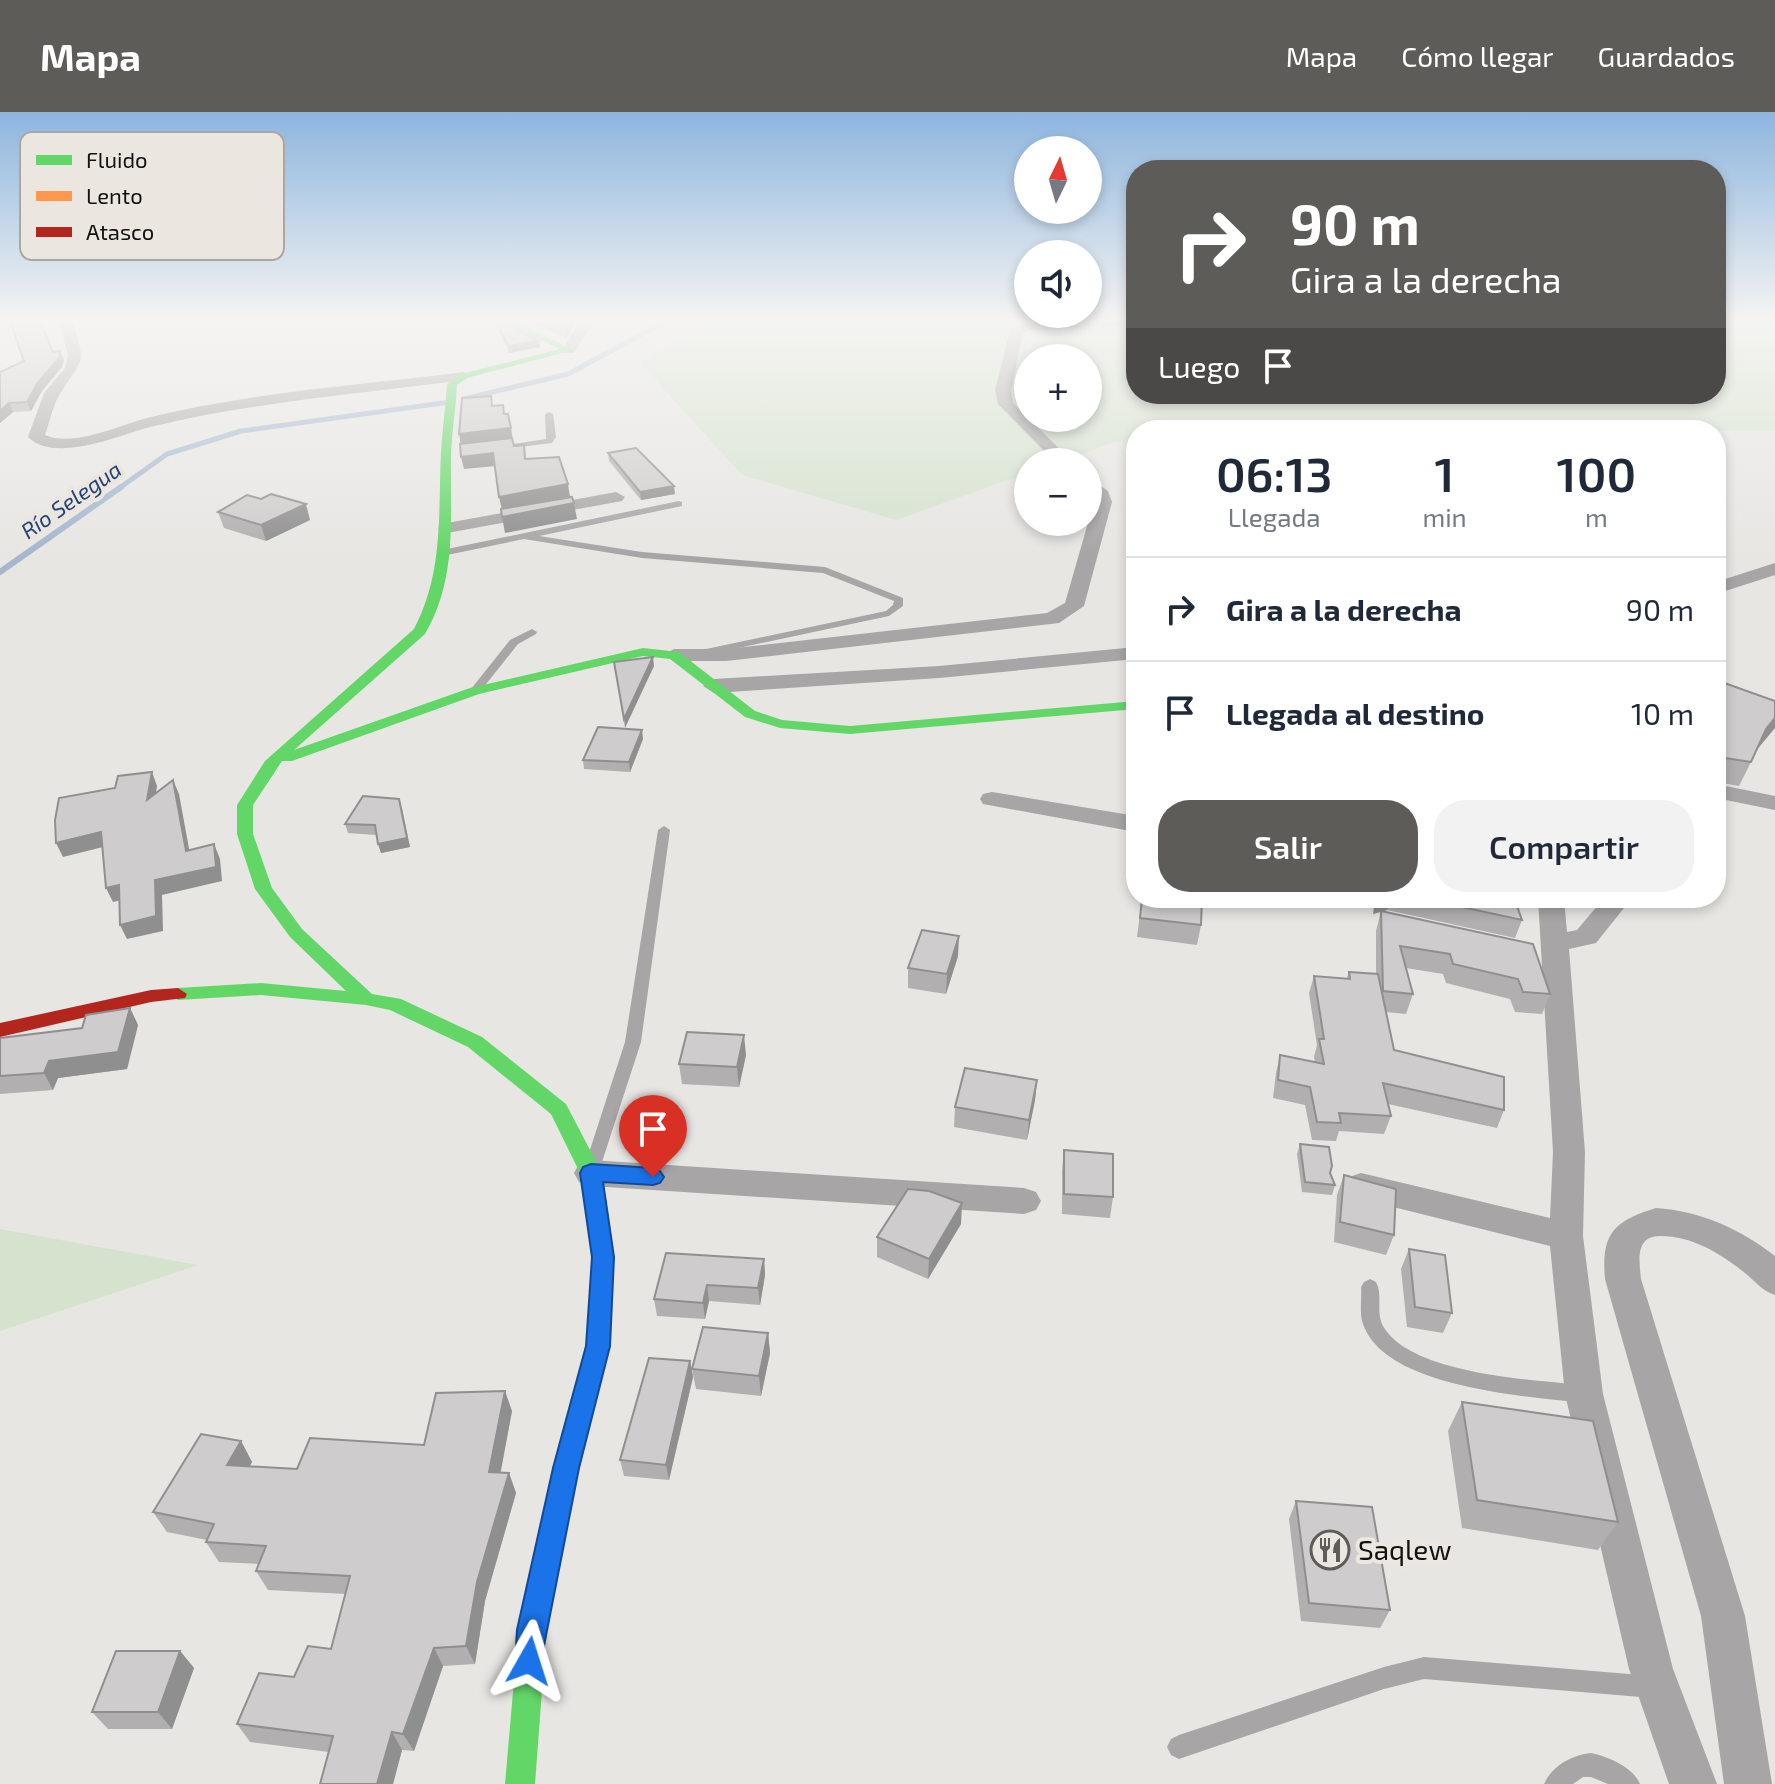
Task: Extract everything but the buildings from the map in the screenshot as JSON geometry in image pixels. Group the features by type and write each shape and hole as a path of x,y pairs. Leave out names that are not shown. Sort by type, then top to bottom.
{"street":[{"path":"50,399 36,437 44,443 70,443 190,412 289,399"},
{"path":"366,999 296,933 264,889 245,834 245,805 270,764 420,631 431,616 438,599 447,552 454,452 451,399"},
{"path":"1005,399 1006,404 1051,448"},
{"path":"447,528 616,497"},
{"path":"270,764 475,691 643,652 726,655 1052,619 1074,606 1094,536"},
{"path":"1726,585 1775,569"},
{"path":"683,654 714,686 750,714 780,724 850,730 1126,706"},
{"path":"714,686 939,672 1126,654"},
{"path":"1726,793 1774,800"},
{"path":"992,799 1126,822"},
{"path":"1549,908 1545,951 1569,1152 1566,1236 1584,1394 1658,1687 1693,1784"},
{"path":"1545,951 1586,937 1611,908"},
{"path":"0,1030 151,996 261,989 366,999 394,1004 475,1042 559,1109 591,1173 603,1257 598,1346 566,1468 531,1630 520,1784"},
{"path":"591,1173 1024,1201"},
{"path":"1346,1182 1566,1236"},
{"path":"1748,1784 1723,1616 1623,1279 1621,1245 1632,1230 1656,1223 1688,1225 1726,1239 1766,1268 1775,1280"}],"lane":[{"path":"492,448 549,441 552,437 549,414"},
{"path":"447,552 679,504"},
{"path":"523,536 642,555 825,570 899,600 898,606 889,613 683,654"},
{"path":"475,691 514,642 532,632"},
{"path":"591,1173 633,1042 664,830"},
{"path":"1370,1287 1372,1325 1393,1350 1416,1364 1463,1379 1584,1394"},
{"path":"1179,1747 1384,1678 1424,1668 1658,1687"},
{"path":"1556,1784 1581,1764 1595,1764 1628,1784"}],"green space":[{"path":"673,399 1014,399 1014,432 1102,432 1102,399 1126,399 1126,404 1726,404 1726,399 1775,399 1775,431 1726,431 1726,420 1126,420 1126,443 1115,442 1098,448 1014,448 1014,478 896,520 742,475"},
{"path":"0,1229 198,1265 0,1331"}],"waterway":[{"name":"Río Selegua","path":"118,489 167,454 241,431 450,402"},
{"name":"Río Selegua","path":"0,572 121,487"}],"traffic: fast":[{"path":"366,999 296,933 264,889 245,834 245,805 270,764 420,631 431,610 445,547 446,449 451,399"},
{"path":"287,758 475,691 643,652 674,655 750,714 780,724 850,730 1126,706"},
{"path":"178,994 261,989 366,999 394,1004 475,1042 559,1109 591,1173 597,1212"},
{"path":"520,1784 533,1623"}],"traffic: slow":[{"path":"533,1623 566,1468 598,1346 603,1257 597,1212"}],"traffic: jam":[{"path":"0,1030 151,996 178,994"}],"place":[{"name":"Saqlew","path":"1330,1550"}],"route":[{"path":"529,1661 531,1630 566,1468 598,1346 603,1257 591,1173 653,1177"}]}
